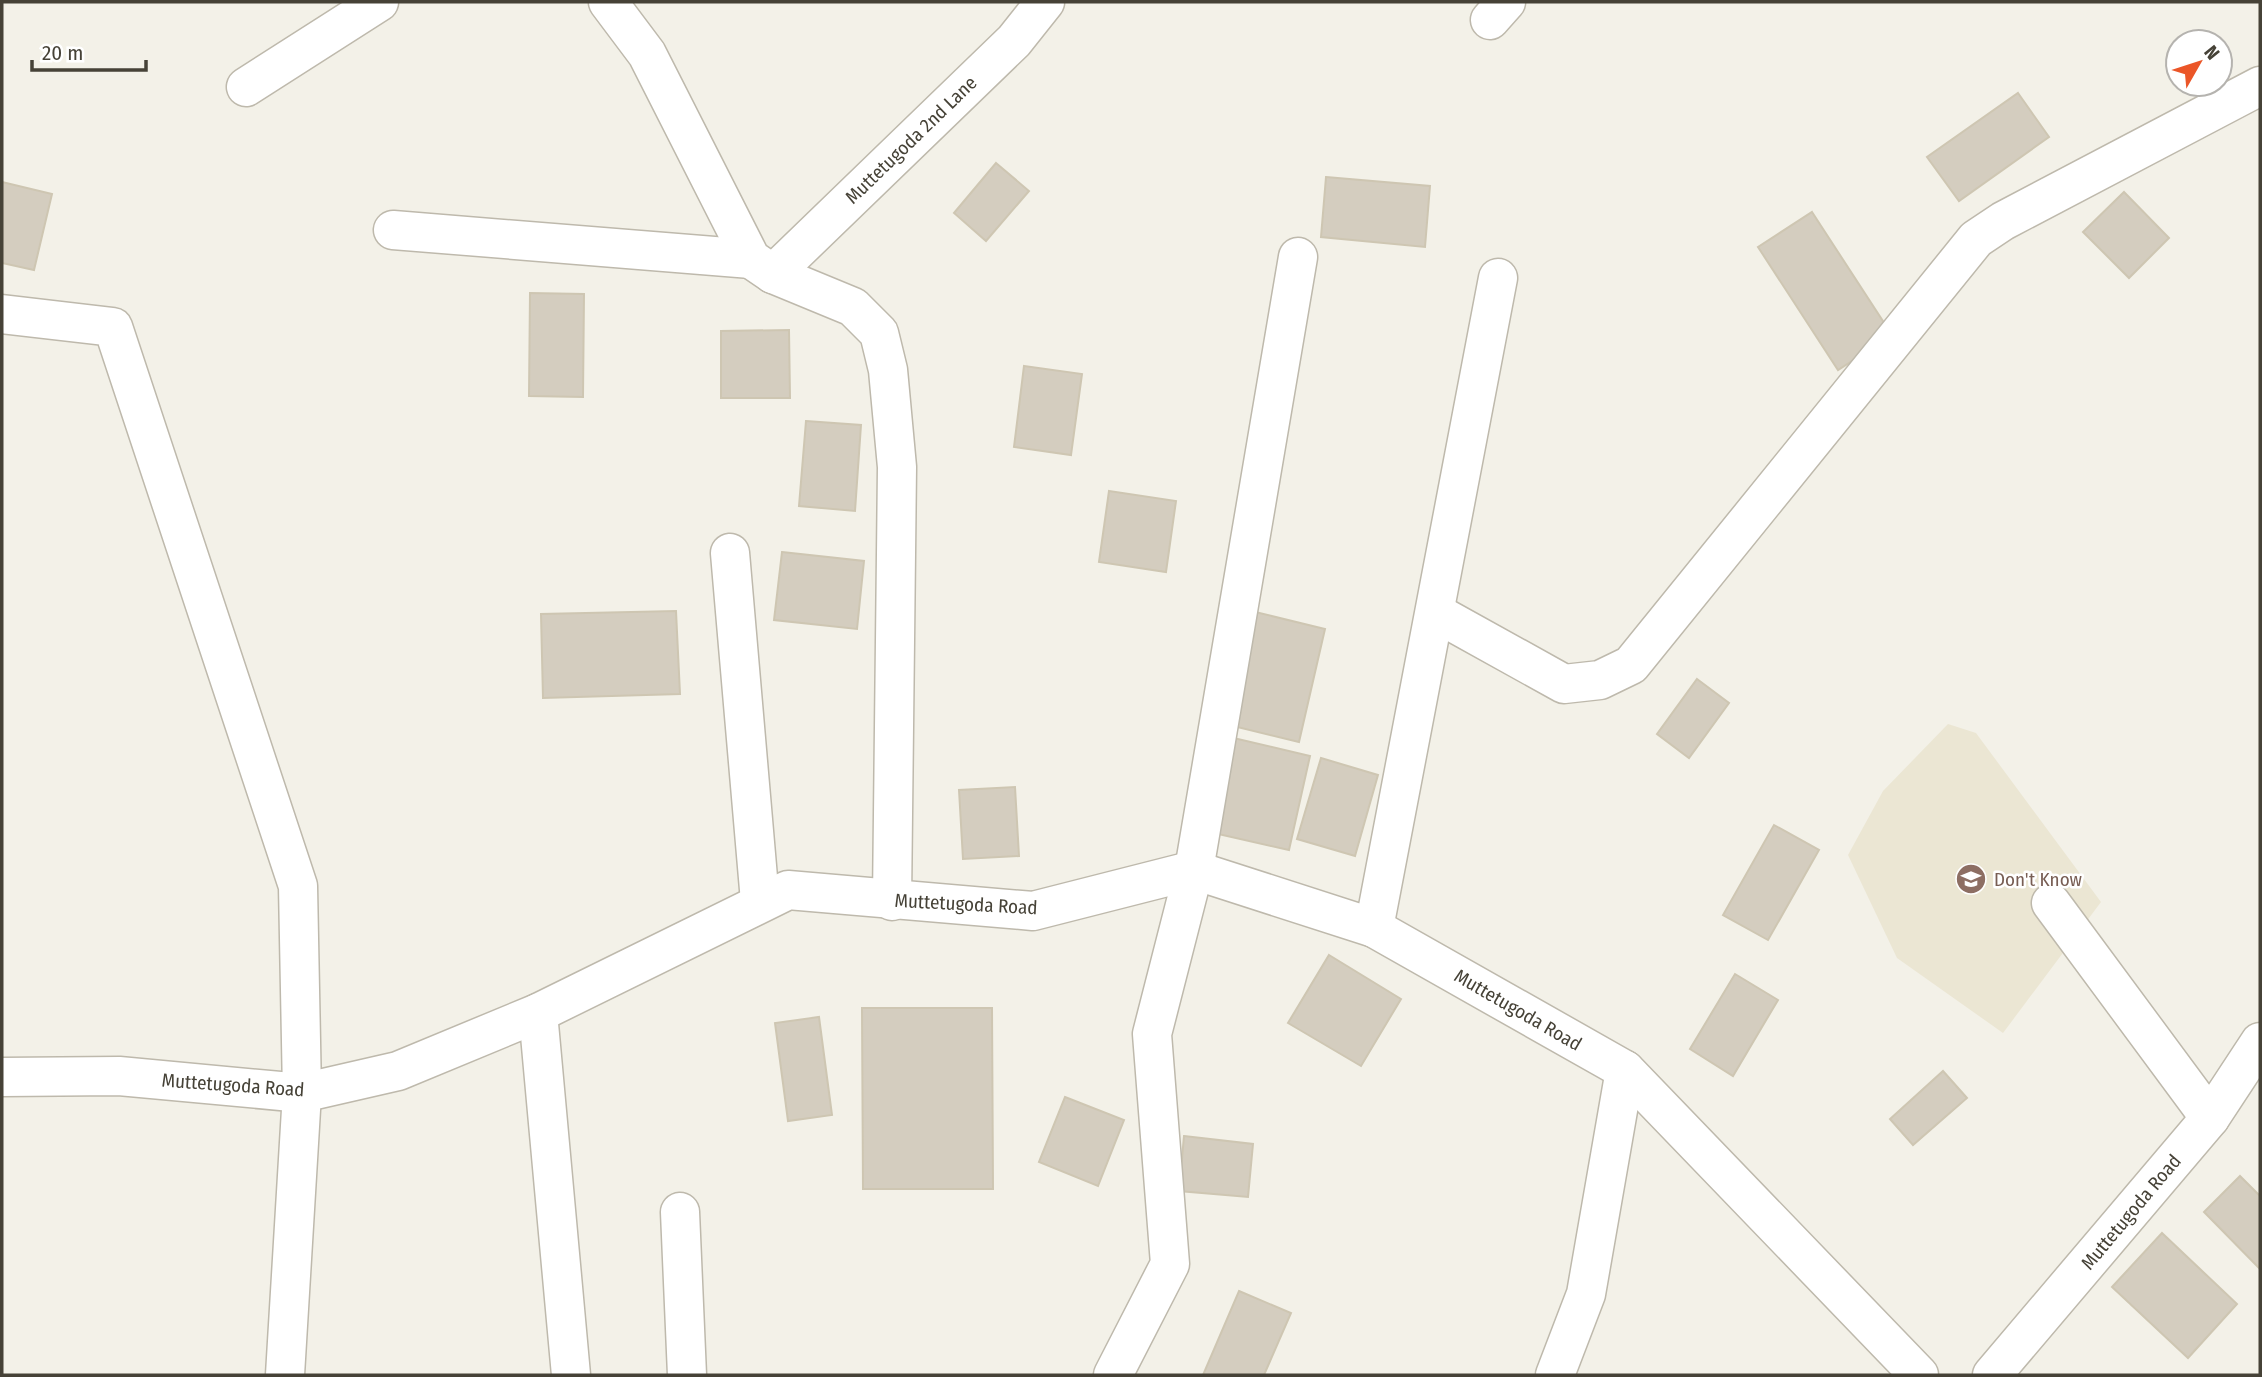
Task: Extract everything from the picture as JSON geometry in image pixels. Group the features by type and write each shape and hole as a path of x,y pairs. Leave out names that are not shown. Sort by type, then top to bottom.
{"street":[{"path":"246,87 379,2"},
{"path":"608,2 647,54 762,267"},
{"name":"Muttetugoda 2nd Lane","path":"762,267 1014,41 1045,2"},
{"path":"1436,613 1564,684 1600,680 1631,665 1976,239 2003,221 2260,86"},
{"path":"393,230 762,267 853,307 879,333 888,370 897,467 892,901"},
{"path":"1113,1375 1170,1264 1152,1034 1194,870 1298,257"},
{"path":"1374,928 1498,278"},
{"path":"2,313 113,327 298,886 302,1093 285,1375"},
{"path":"730,553 760,901"},
{"name":"Muttetugoda Road","path":"2,1077 119,1076 302,1093 398,1071 538,1013 760,901 788,890 1033,911 1194,870 1374,928 1625,1070 1919,1375"},
{"path":"2051,903 2210,1118"},
{"path":"538,1013 571,1375"},
{"name":"Muttetugoda Road","path":"1993,1375 2210,1118 2260,1042"},
{"path":"1555,1375 1586,1294 1625,1070"},
{"path":"680,1212 687,1375"}],"shaded area":[{"name":"Don't Know","path":"1948,724 1976,733 2101,902 2003,1033 1897,958 1848,855 1883,791"}],"building":[{"path":"2018,93 2049,137 1959,201 1927,157"},
{"path":"996,163 1029,191 986,241 954,213"},
{"path":"1326,177 1430,186 1425,247 1321,237"},
{"path":"2,182 52,194 34,270 2,263"},
{"path":"2124,192 2169,238 2129,278 2083,232"},
{"path":"1812,212 1892,335 1838,370 1758,247"},
{"path":"530,293 584,294 583,397 529,396"},
{"path":"789,330 790,398 721,398 721,331"},
{"path":"1024,366 1082,374 1071,455 1014,447"},
{"path":"806,421 861,425 855,511 799,506"},
{"path":"1109,491 1176,501 1166,572 1099,562"},
{"path":"782,552 864,561 857,629 774,620"},
{"path":"1247,610 1325,629 1299,742 1221,723"},
{"path":"676,611 680,694 543,698 541,614"},
{"path":"1697,679 1729,703 1689,758 1657,734"},
{"path":"1225,736 1310,756 1289,850 1205,831"},
{"path":"1321,758 1378,775 1355,856 1297,839"},
{"path":"1015,787 1019,856 963,859 959,790"},
{"path":"1774,825 1819,850 1768,940 1723,915"},
{"path":"1329,955 1401,999 1361,1066 1288,1023"},
{"path":"1735,974 1778,1000 1733,1076 1690,1049"},
{"path":"862,1008 992,1008 993,1189 863,1189"},
{"path":"819,1017 832,1115 788,1121 775,1023"},
{"path":"1943,1071 1967,1098 1913,1145 1890,1119"},
{"path":"1065,1097 1124,1120 1098,1186 1039,1162"},
{"path":"1184,1136 1253,1144 1248,1197 1179,1191"},
{"path":"2240,1176 2260,1196 2260,1269 2204,1212"},
{"path":"2162,1233 2237,1304 2188,1358 2112,1287"},
{"path":"1239,1291 1291,1313 1264,1375 1203,1375"}],"place":[{"name":"Don't Know","path":"1971,879"}]}
